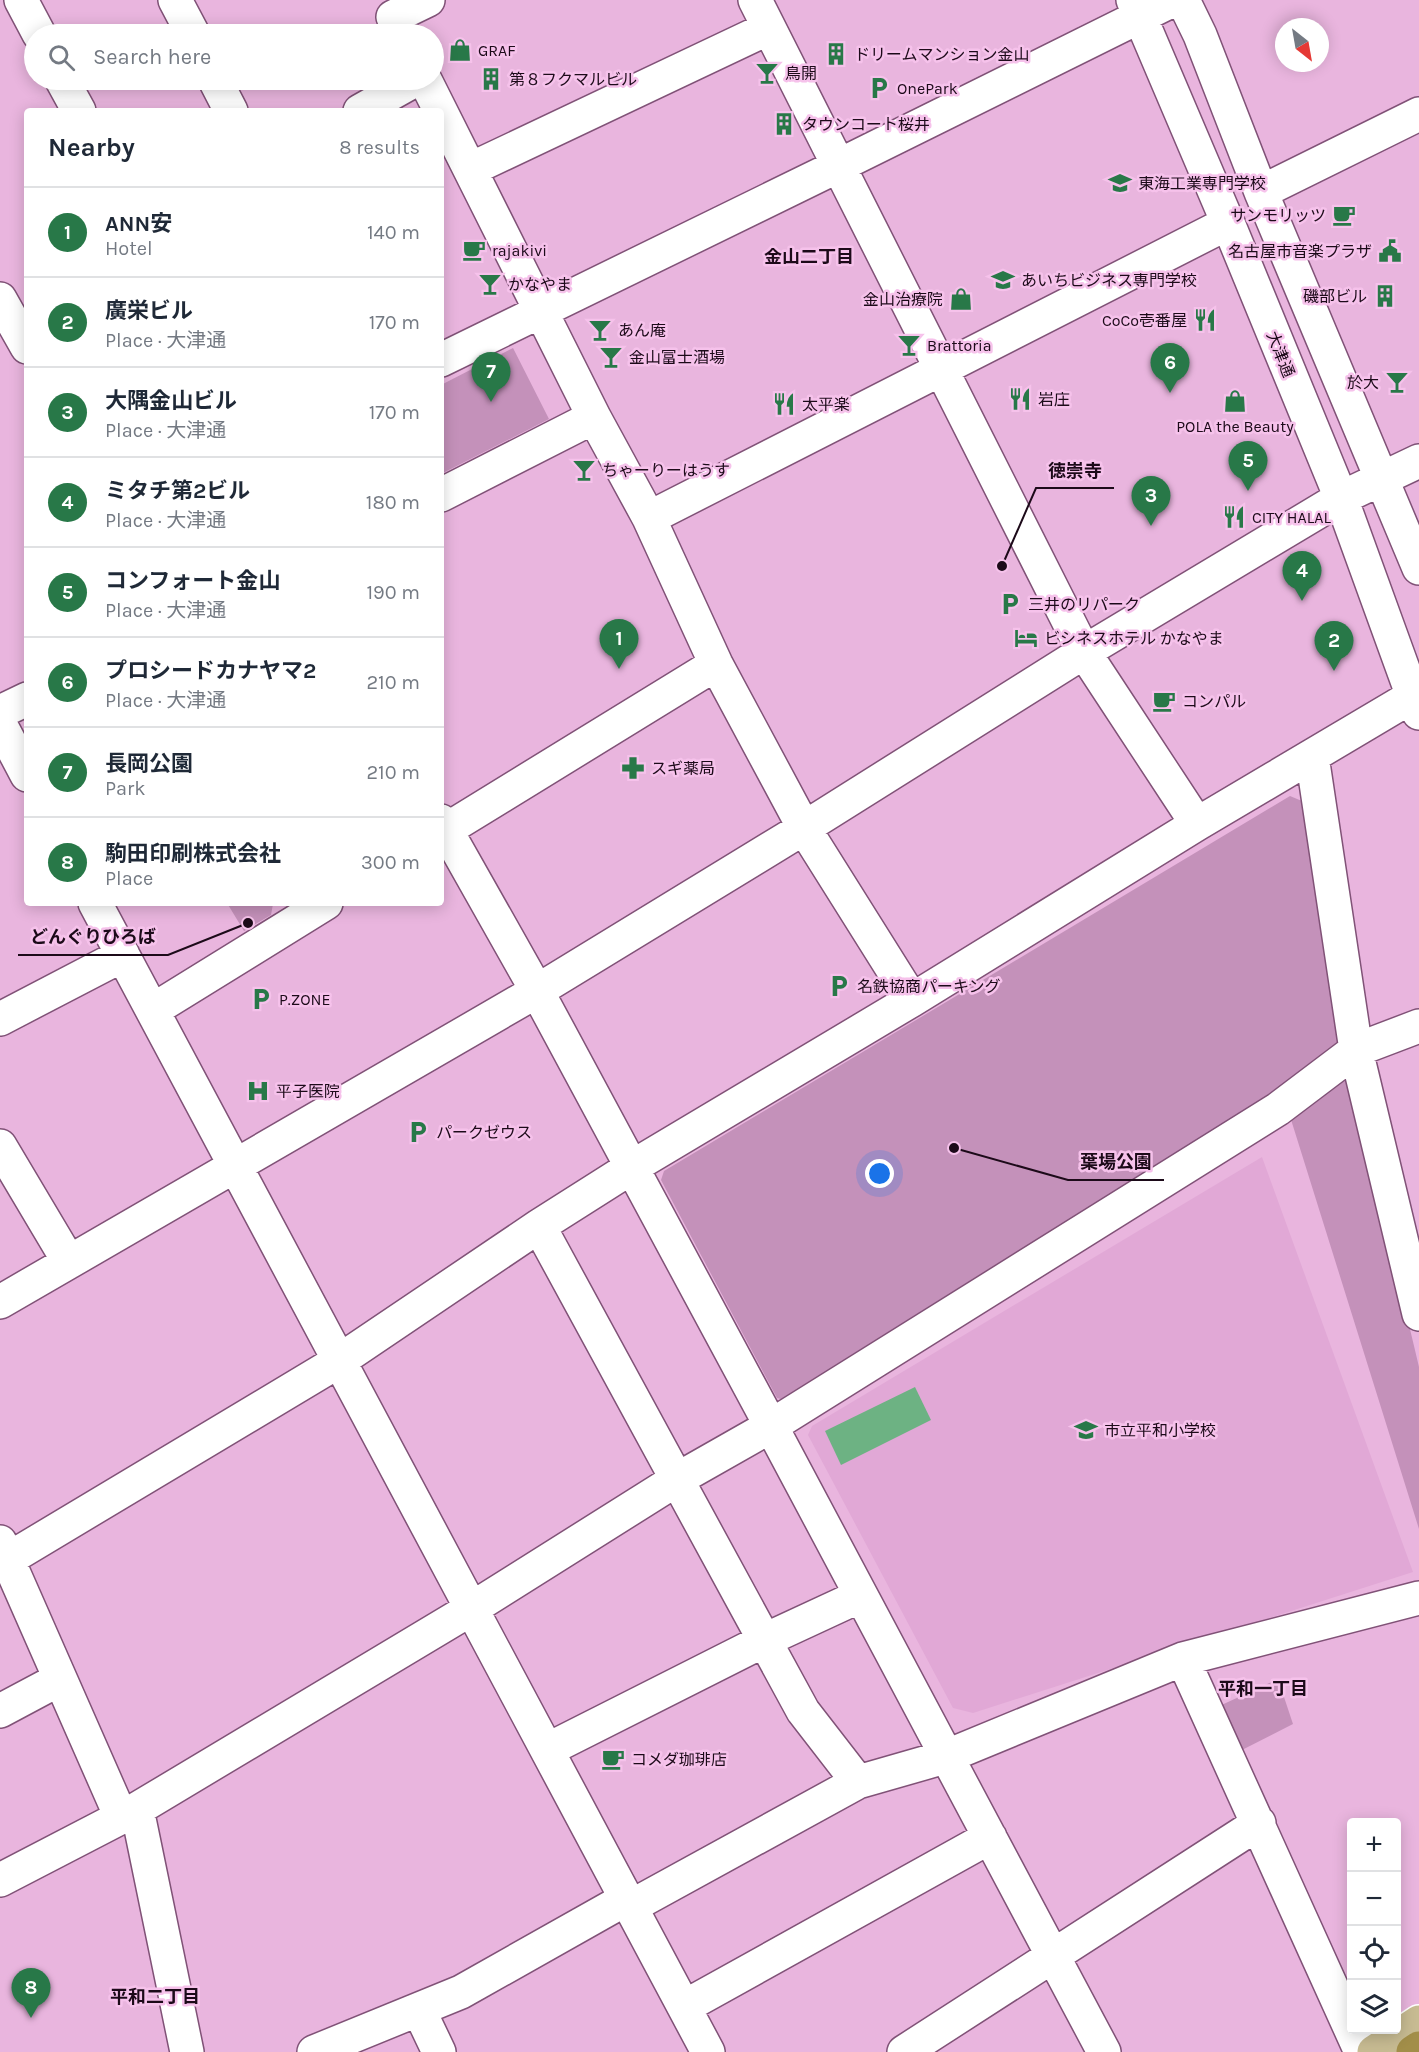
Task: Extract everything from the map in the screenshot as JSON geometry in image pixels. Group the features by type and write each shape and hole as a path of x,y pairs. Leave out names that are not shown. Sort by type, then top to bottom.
{"highway":[{"path":"1413,2052 1419,2048"}],"main road":[{"path":"1374,2052 1419,2022"}],"street":[{"path":"21,0 34,24"},
{"path":"175,0 188,24"},
{"path":"393,17 428,0"},
{"path":"444,359 838,166 1136,8 1173,0"},
{"path":"1183,0 1200,35 1262,192 1419,568"},
{"name":"大津通","path":"1136,8 1228,223 1341,498 1416,704"},
{"path":"471,169 762,14 1084,652 1197,824"},
{"path":"67,90 77,108"},
{"path":"220,90 229,108"},
{"path":"365,108 397,90"},
{"path":"430,90 439,108"},
{"path":"1262,192 1419,114"},
{"path":"444,117 594,417 650,518 716,664 804,828 912,1000"},
{"path":"650,518 1228,223"},
{"path":"9,310 24,341"},
{"path":"444,493 594,417"},
{"path":"0,1302 537,991 804,828 1084,652 1341,498 1419,461"},
{"path":"444,827 716,664"},
{"path":"0,712 24,700"},
{"path":"186,2052 129,1813 60,1679 3,1555 339,1361 539,1226 632,1167 912,1000 1197,824 1312,756 1416,704"},
{"path":"0,724 24,769"},
{"path":"1312,756 1356,1050 1419,1314"},
{"path":"444,830 537,991 1104,2052"},
{"path":"97,906 708,2052"},
{"path":"153,1010 293,912 315,906"},
{"path":"0,1019 123,955"},
{"path":"0,1880 129,1813 471,1609 676,1480 771,1426 1278,1109 1356,1050 1419,1026"},
{"path":"0,1146 69,1262"},
{"path":"539,1226 802,1712 858,1782"},
{"path":"547,1750 763,1641 860,1596"},
{"path":"314,2052 461,1992 858,1782 945,1757 1183,1659 1419,1598"},
{"path":"1183,1659 1361,2052"},
{"path":"0,1712 60,1679"},
{"path":"904,2052 1258,1824"},
{"path":"684,2007 990,1837"},
{"path":"419,2010 439,2052"}],"shaded area":[{"path":"513,348 549,419 444,472 444,383"},
{"path":"1290,796 1309,804 1356,1102 1419,1367 1419,1529 1283,1094 788,1401 777,1398 661,1180 664,1171"},
{"path":"229,906 273,906 271,915 244,931"},
{"name":"市立平和小学校","path":"1262,1157 1413,1572 973,1713 953,1708 808,1435 812,1426"},
{"path":"915,1387 931,1420 841,1465 825,1431"},
{"path":"1278,1679 1293,1724 1236,1753 1215,1708"}],"place":[{"name":"GRAF","path":"460,50"},
{"name":"ドリームマンション金山","path":"836,54"},
{"name":"鳥開","path":"767,73"},
{"name":"第８フクマルビル","path":"491,79"},
{"name":"OnePark","path":"879,88"},
{"name":"タウンコート桜井","path":"784,124"},
{"name":"東海工業専門学校","path":"1120,183"},
{"name":"サンモリッツ","path":"1344,215"},
{"name":"rajakivi","path":"474,250"},
{"name":"名古屋市音楽プラザ","path":"1390,251"},
{"name":"あいちビジネス専門学校","path":"1003,280"},
{"name":"かなやま","path":"490,284"},
{"name":"磯部ビル","path":"1385,296"},
{"name":"金山治療院","path":"961,299"},
{"name":"CoCo壱番屋","path":"1205,320"},
{"name":"あん庵","path":"600,330"},
{"name":"Brattoria","path":"909,345"},
{"name":"金山富士酒場","path":"611,357"},
{"name":"於大","path":"1397,382"},
{"name":"プロシードカナヤマ2","path":"1170,393"},
{"name":"岩庄","path":"1020,399"},
{"name":"POLA the Beauty","path":"1235,401"},
{"name":"長岡公園","path":"491,402"},
{"name":"太平楽","path":"784,404"},
{"name":"ちゃーりーはうす","path":"584,470"},
{"name":"コンフォート金山","path":"1248,491"},
{"name":"CITY HALAL","path":"1234,517"},
{"name":"大隅金山ビル","path":"1151,526"},
{"name":"徳崇寺","path":"1002,566"},
{"name":"ミタチ第2ビル","path":"1302,601"},
{"name":"三井のリパーク","path":"1010,604"},
{"name":"ビシネスホテル かなやま","path":"1026,638"},
{"name":"ANN安","path":"619,669"},
{"name":"廣栄ビル","path":"1334,671"},
{"name":"コンパル","path":"1164,701"},
{"name":"スギ薬局","path":"633,768"},
{"name":"どんぐりひろば","path":"248,923"},
{"name":"名鉄協商パーキング","path":"839,986"},
{"name":"P.ZONE","path":"261,999"},
{"name":"平子医院","path":"258,1091"},
{"name":"パークゼウス","path":"418,1132"},
{"name":"葉場公園","path":"954,1148"},
{"name":"市立平和小学校","path":"1086,1430"},
{"name":"コメダ珈琲店","path":"613,1759"},
{"name":"駒田印刷株式会社","path":"31,2018"}],"district":[{"name":"金山二丁目","path":"809,257"},
{"name":"平和一丁目","path":"1263,1689"},
{"name":"平和二丁目","path":"155,1997"}]}
